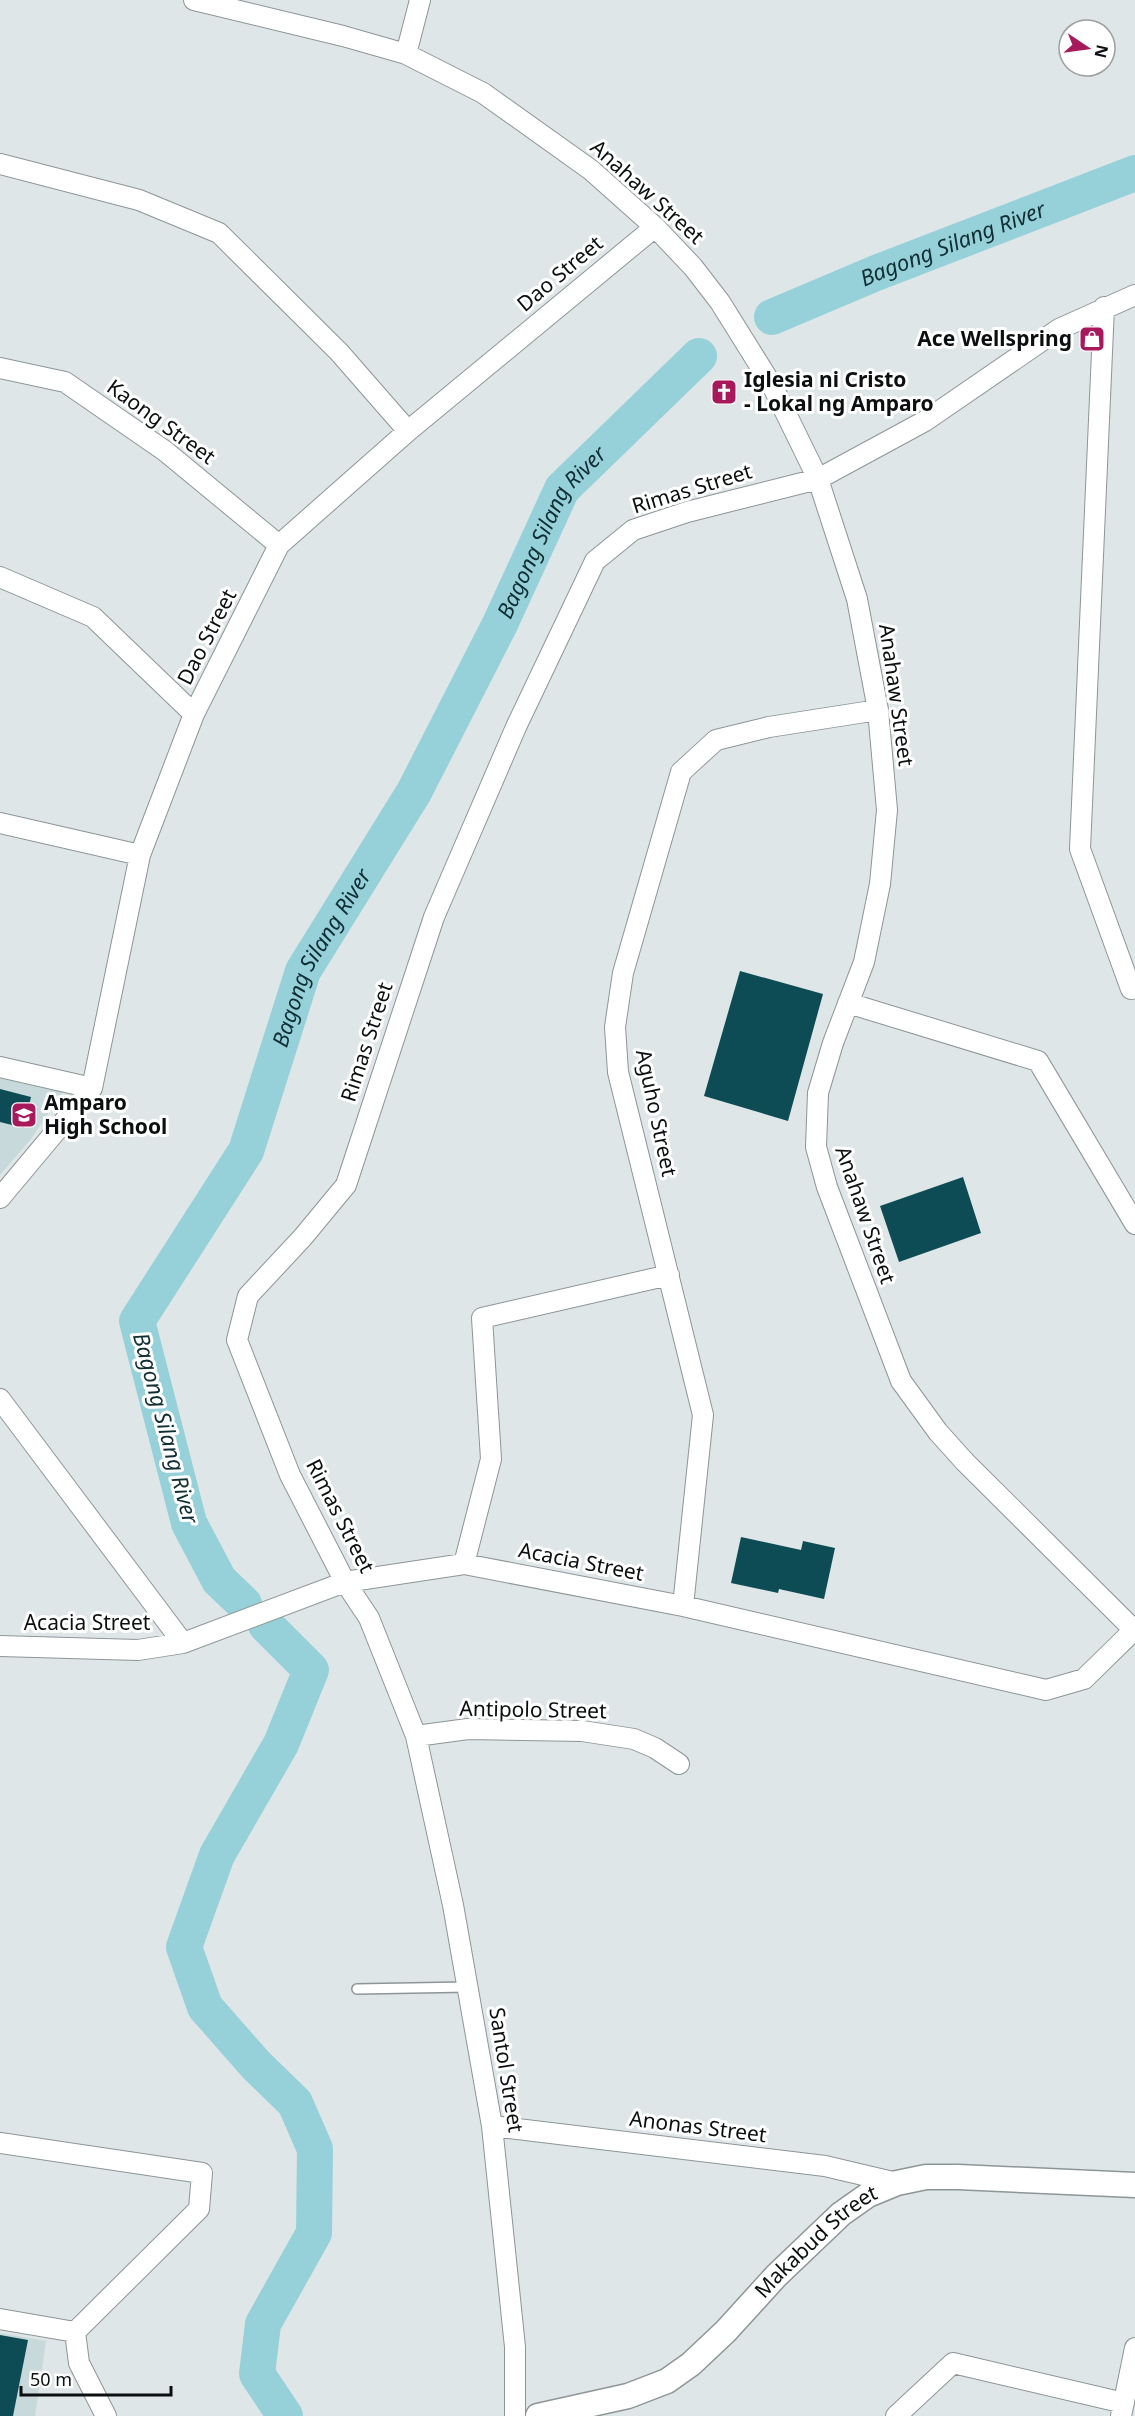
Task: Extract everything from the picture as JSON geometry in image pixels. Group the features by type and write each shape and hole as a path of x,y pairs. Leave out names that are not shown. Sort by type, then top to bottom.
{"street":[{"name":"Anahaw Street","path":"194,0 343,36 406,54 483,93 591,170 655,227 693,267 720,302 773,387 818,479 857,598 878,710 887,810 880,884 864,962 833,1043 818,1093 816,1147 827,1187 901,1381 938,1432 964,1462 1135,1630"},
{"path":"406,54 420,0"},
{"path":"0,164 139,200 219,233 339,352 408,431"},
{"name":"Dao Street","path":"0,1198 92,1088 140,855 194,714 279,545 408,431 655,227"},
{"name":"Rimas Street","path":"416,1736 369,1618 345,1582 290,1475 237,1340 248,1296 303,1237 346,1185 434,917 516,727 595,561 633,530 687,512 818,479 925,421 1059,329 1135,296"},
{"path":"1104,308 1080,849 1131,989"},
{"name":"Kaong Street","path":"0,368 65,382 165,451 279,545"},
{"path":"0,577 93,617 194,714"},
{"name":"Aguho Street","path":"683,1606 703,1414 618,1072 615,1027 623,973 681,772 716,740 769,727 878,710"},
{"path":"0,823 140,855"},
{"path":"848,1003 1038,1061 1135,1224"},
{"path":"0,1067 92,1088"},
{"path":"464,1564 491,1459 483,1318 669,1275"},
{"path":"0,1399 183,1644"},
{"name":"Acacia Street","path":"0,1646 138,1650 183,1644 345,1582 464,1564 683,1606 1046,1690 1084,1679 1135,1630"},
{"name":"Antipolo Street","path":"416,1736 468,1729 582,1731 634,1739 655,1748 679,1764"},
{"name":"Santol Street","path":"416,1736 453,1905 492,2126 515,2347 514,2416"},
{"name":"Anonas Street","path":"492,2126 825,2166 897,2183"},
{"path":"0,2143 202,2173 199,2209 75,2332"},
{"name":"Makabud Street","path":"538,2416 618,2398 667,2381 691,2364 726,2331 776,2276 841,2214 868,2195 897,2183 926,2177 958,2176 1135,2185"},
{"path":"0,2319 75,2332"},
{"path":"75,2332 79,2363 106,2416"},
{"path":"896,2416 953,2363 1122,2410 1135,2348"}],"lane":[{"path":"357,1989 467,1987"}],"shaded area":[{"name":"Amparo High School","path":"0,1077 63,1091 31,1139 0,1175"},
{"path":"0,2333 46,2341 35,2416 0,2416"}],"building":[{"path":"740,971 823,994 788,1121 704,1096"},
{"path":"0,1089 31,1097 24,1128 0,1122"},
{"path":"963,1177 981,1233 899,1262 880,1206"},
{"path":"741,1537 801,1550 803,1541 835,1548 824,1599 779,1589 778,1593 731,1583"},
{"path":"0,2335 28,2340 13,2416 0,2416"}],"waterway":[{"name":"Bagong Silang River","path":"772,317 876,273 1135,173"},
{"name":"Bagong Silang River","path":"244,1604 219,1580 189,1523 137,1321 246,1151 303,971 414,792 500,624 562,489 699,356"},
{"name":"Bagong Silang River","path":"266,1625 311,1670 281,1744 217,1855 184,1947 205,2007 256,2065 295,2103 315,2149 314,2233 263,2324 257,2374 285,2416"}],"place":[{"name":"Ace Wellspring","path":"1092,339"},
{"name":"Iglesia ni Cristo - Lokal ng Amparo","path":"724,392"},
{"name":"Amparo High School","path":"24,1115"}]}
